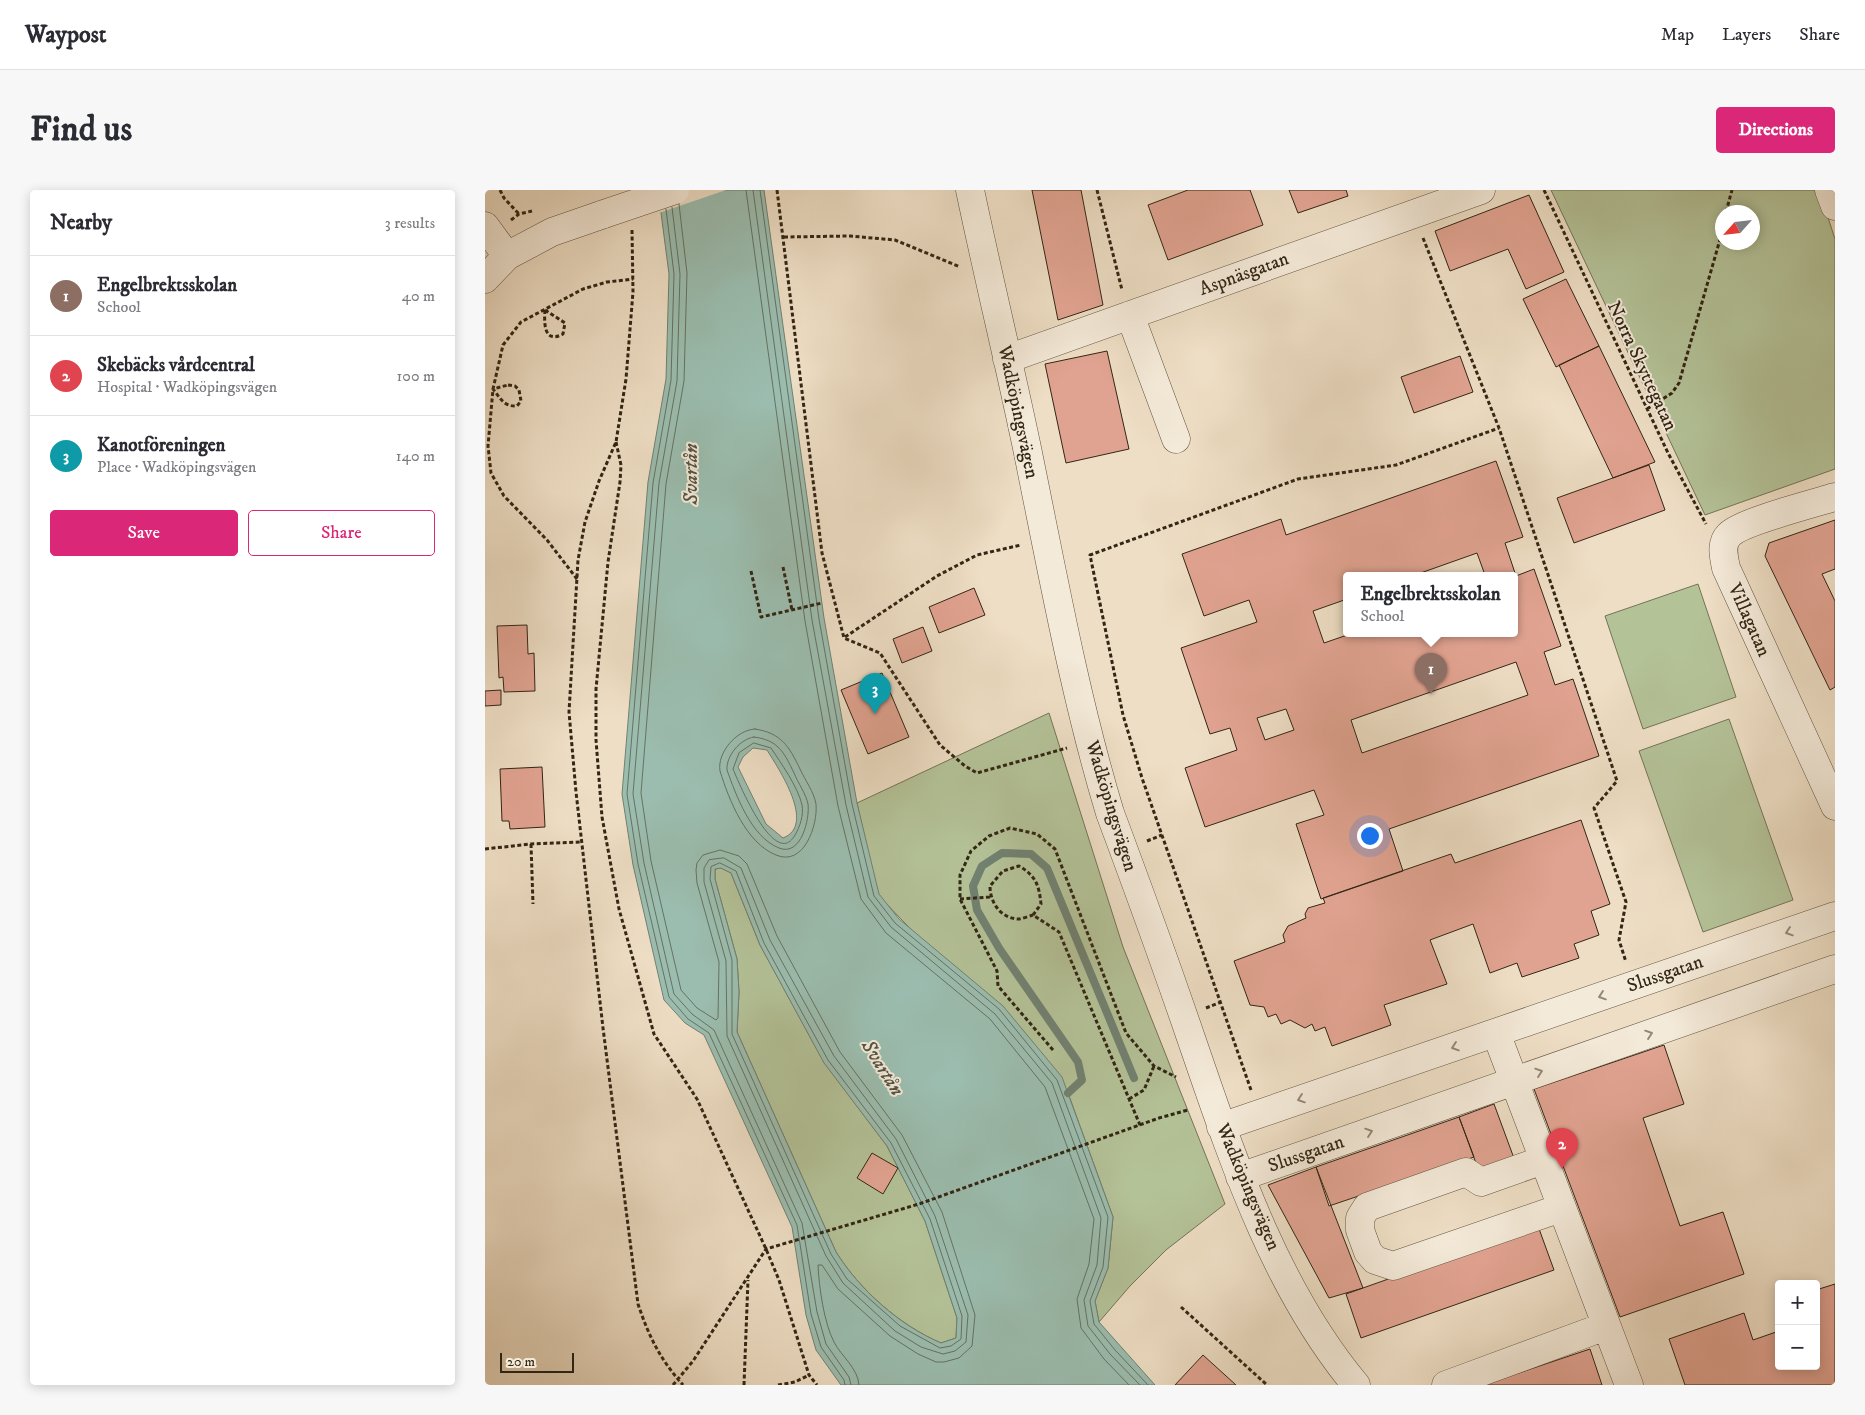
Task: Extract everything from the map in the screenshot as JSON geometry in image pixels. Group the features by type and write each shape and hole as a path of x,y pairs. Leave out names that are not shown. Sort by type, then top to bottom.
{"street":[{"path":"485,279 507,256 552,232 675,190"},
{"name":"Wadköpingsvägen","path":"970,190 1059,607 1095,764 1110,813 1221,1127 1257,1218 1294,1291 1339,1364 1357,1385"},
{"name":"Aspnäsgatan","path":"1007,359 1481,190"},
{"path":"1829,190 1835,206"},
{"path":"485,226 507,256"},
{"path":"1130,315 1176,439"},
{"path":"1722,550 1729,535 1745,525 1835,497"},
{"name":"Villagatan","path":"1722,550 1726,568 1835,806"},
{"name":"Slussgatan","path":"1221,1127 1835,916"},
{"name":"Slussgatan","path":"1240,1177 1835,969"},
{"path":"1496,1033 1629,1385"},
{"path":"1543,1160 1481,1182 1466,1172 1367,1207 1360,1218 1360,1230 1368,1252 1375,1260 1393,1266 1561,1208"},
{"path":"1447,1385 1606,1326"}],"path":[{"path":"500,190 504,198 519,214"},
{"path":"777,190 822,553 844,638"},
{"path":"1097,190 1130,315"},
{"name":"Norra Skyttegatan","path":"1544,190 1647,409 1697,508 1722,550"},
{"path":"1728,205 1732,190"},
{"path":"1413,214 1499,428 1617,781 1594,808 1626,902 1619,940 1634,985"},
{"path":"632,229 633,280 626,379 616,442 599,480 585,522 578,560 569,712 582,842 638,1304 649,1337 667,1367 683,1385"},
{"path":"784,237 850,236 895,240 960,267"},
{"path":"1647,409 1672,393 1679,383 1717,250"},
{"path":"577,579 547,540 504,496 491,473 488,446 493,389 503,345 521,322 583,290 607,282 633,280"},
{"path":"545,310 565,323 563,334 554,337 548,335 545,330 545,310"},
{"path":"515,386 519,390 521,401 517,406 510,407 504,404 493,389 515,386"},
{"path":"1259,1114 1142,778 1123,715 1090,555 1298,479 1396,465 1499,428"},
{"path":"616,442 621,465 608,562 596,689 596,740 602,817 617,900 654,1034 697,1098 779,1280 809,1375 817,1385"},
{"path":"844,638 937,576 977,555 1022,545"},
{"path":"783,567 792,610"},
{"path":"751,571 761,617 822,603"},
{"path":"844,638 880,653 940,745 965,766 977,773 1067,748"},
{"path":"1053,1050 998,986 997,971 960,899 960,875 971,851 989,836 1010,828 1037,834 1055,849 1126,1033 1154,1066 1176,1077"},
{"path":"485,849 531,844 582,842"},
{"path":"531,844 533,904"},
{"path":"1019,866 1032,874 1039,887 1041,904 1033,915 1018,919 1001,914 990,897 990,886 1003,871 1019,866"},
{"path":"960,899 990,897"},
{"path":"1033,915 1059,932 1140,1125"},
{"path":"1129,1099 1144,1090 1154,1066"},
{"path":"673,1385 693,1361 766,1249 919,1204 1140,1125 1188,1110"},
{"path":"744,1385 748,1279"},
{"path":"1181,1307 1267,1385"},
{"path":"778,1385 795,1382 809,1375"}],"shaded area":[{"path":"1551,190 1819,190 1835,239 1835,469 1705,515"},
{"path":"1698,584 1736,697 1643,729 1605,616"},
{"path":"1049,713 1123,947 1225,1204 1166,1250 1130,1286 1099,1322 1095,1301 1108,1268 1113,1217 1068,1093 877,894 857,803"},
{"path":"1729,719 1793,900 1703,932 1639,751"},
{"path":"721,868 731,873 760,945 824,1062 887,1146 925,1221 957,1318 956,1338 941,1343 910,1327 869,1293 836,1252 737,1032 739,992 737,959 715,879 715,869"}],"water":[{"name":"Svartån","path":"658,190 764,190 824,618 857,803 879,894 899,919 1003,1006 1062,1077 1113,1217 1108,1268 1095,1301 1099,1322 1155,1385 841,1385 816,1350 806,1315 792,1227 704,1035 685,1023 664,1000 633,865 622,794 648,482 666,379 669,274","holes":["753,748 767,750 792,796 796,809 796,821 793,831 783,838 766,824 738,767 743,757","721,868 731,873 760,945 824,1063 887,1146 925,1221 957,1318 956,1338 941,1343 910,1327 869,1293 836,1252 737,1032 739,992 737,959 715,879 715,869"]}],"pier":[{"path":"656,190 726,190 659,213"}],"building":[{"path":"1032,190 1081,190 1103,305 1058,320"},
{"path":"1188,190 1250,190 1263,225 1168,260 1148,205"},
{"path":"1289,190 1346,190 1348,196 1298,213"},
{"path":"1529,195 1564,272 1526,289 1508,249 1450,271 1435,231"},
{"path":"1566,279 1599,346 1556,367 1523,299"},
{"path":"1599,346 1655,462 1613,478 1559,365"},
{"path":"1107,351 1129,449 1066,463 1045,364"},
{"path":"1460,356 1473,392 1414,413 1401,377"},
{"path":"1496,461 1523,537 1505,543 1515,572 1484,572 1477,553 1423,572 1343,572 1343,600 1313,611 1324,643 1343,636 1518,637 1518,575 1534,569 1561,646 1544,652 1555,685 1573,679 1599,756 1389,829 1403,871 1321,899 1296,824 1324,815 1314,790 1205,827 1185,768 1237,750 1230,728 1210,734 1181,648 1257,622 1249,600 1204,616 1182,554 1281,519 1286,535","holes":["1516,662 1528,695 1362,753 1351,720","1286,709 1294,730 1265,740 1257,718"]},
{"path":"1649,465 1665,510 1574,543 1557,498"},
{"path":"1835,520 1835,569 1822,574 1835,601 1835,687 1830,690 1765,556 1769,543"},
{"path":"974,588 985,615 939,633 929,607"},
{"path":"527,625 528,654 534,653 535,691 504,692 503,677 499,678 497,626"},
{"path":"923,627 932,651 902,663 893,639"},
{"path":"882,673 909,737 868,754 841,690"},
{"path":"501,690 501,705 485,706 485,691"},
{"path":"542,767 545,827 510,829 509,821 502,821 500,769"},
{"path":"1581,820 1610,904 1591,911 1599,935 1574,944 1579,958 1522,977 1517,963 1490,973 1473,924 1430,940 1447,984 1384,1005 1391,1025 1332,1046 1325,1027 1315,1031 1312,1024 1305,1028 1290,1020 1281,1024 1276,1014 1268,1017 1264,1007 1250,1005 1234,961 1285,942 1283,935 1288,926 1306,918 1305,914 1308,908 1325,903 1323,898 1451,854 1455,863"},
{"path":"1664,1045 1684,1104 1643,1118 1680,1226 1723,1212 1744,1274 1620,1317 1534,1089"},
{"path":"1494,1104 1515,1161 1480,1174 1459,1117"},
{"path":"1459,1117 1474,1157 1329,1206 1316,1167"},
{"path":"872,1153 898,1168 883,1194 857,1178"},
{"path":"1316,1167 1363,1288 1329,1298 1268,1185"},
{"path":"1538,1226 1554,1270 1361,1338 1346,1294"},
{"path":"1835,1284 1835,1385 1685,1385 1669,1339 1744,1313 1753,1340 1775,1332 1775,1370 1820,1370 1820,1289"},
{"path":"1590,1349 1602,1385 1483,1385"},
{"path":"1203,1355 1236,1385 1175,1385"}],"waterway":[{"path":"1068,1093 1082,1080 1078,1062 999,948 977,910 973,886 982,866 1002,853 1031,854 1047,868 1134,1078"}],"place":[{"name":"Engelbrektsskolan","path":"1431,694"},
{"name":"Kanotföreningen","path":"875,714"},
{"name":"Skebäcks vårdcentral","path":"1562,1169"}]}
